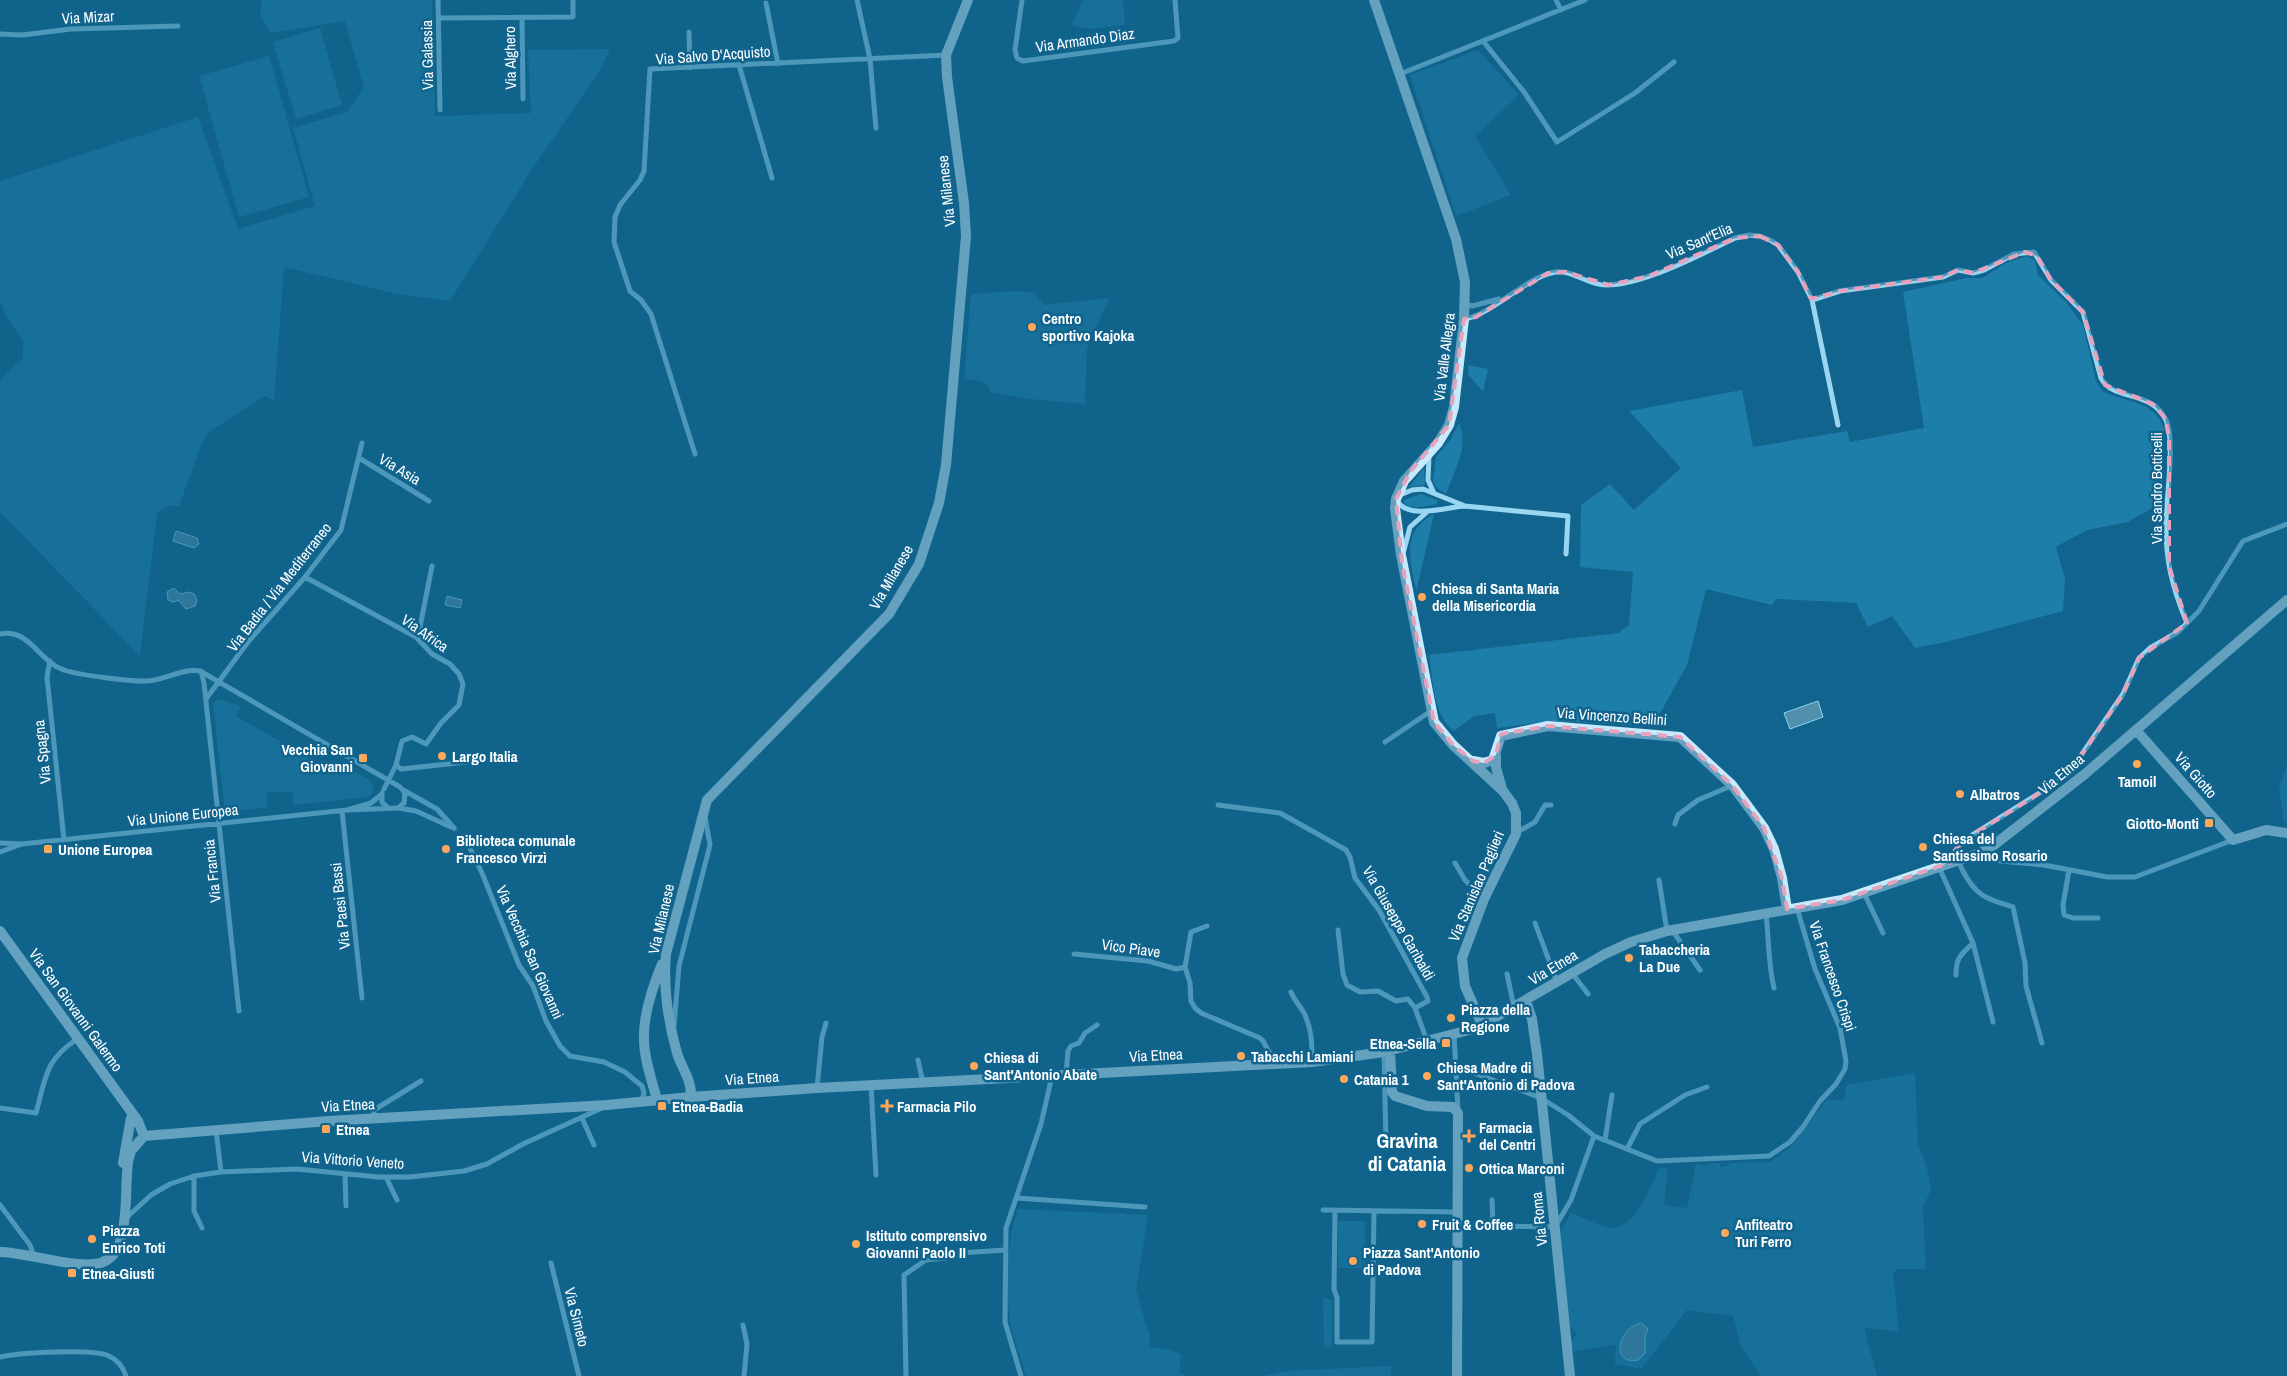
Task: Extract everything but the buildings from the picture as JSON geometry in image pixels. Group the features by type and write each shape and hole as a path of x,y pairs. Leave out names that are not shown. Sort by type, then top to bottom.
{"main road":[{"name":"Via Milanese","path":"691,1097 689,1078 680,1060 664,989 666,954 708,800 714,791 889,614 919,564 930,536 939,503 946,465 966,236 964,203 947,77 946,55 968,0"},
{"name":"Via Valle Allegra","path":"1374,0 1456,239 1465,282 1464,319 1454,407 1449,425 1410,472 1396,499 1396,521 1402,563 1432,710"},
{"name":"Via Etnea","path":"144,1136 374,1119 607,1105 817,1088 923,1084 1052,1075 1312,1062 1387,1051 1427,1041 1482,1025 1526,1001 1572,972 1632,942 1670,931 1842,900 1980,853 1994,845 2040,810 2287,600"},
{"name":"Via Stanislao Paglieri","path":"1432,710 1434,722 1440,731 1503,791 1512,803 1516,813 1516,834 1484,899 1462,958 1465,986 1482,1025"},
{"name":"Via Vincenzo Bellini","path":"1496,756 1501,736 1548,726 1680,737 1732,785 1764,828 1774,849 1792,908"},
{"name":"Via Giotto","path":"2136,730 2233,840"},
{"path":"1473,761 1488,762 1496,756"},
{"path":"1496,756 1496,767 1503,791"},
{"path":"2233,840 2266,830 2287,833"},
{"name":"Via San Giovanni Galermo","path":"0,931 138,1121 144,1136"},
{"path":"657,1100 645,1047 644,1024 656,977 666,954"},
{"name":"Via Roma","path":"1526,1001 1532,1019 1541,1098 1558,1211 1555,1227 1570,1376"},
{"path":"1387,1051 1392,1092 1395,1096 1427,1106 1453,1107 1458,1113 1457,1376"},
{"path":"125,1184 131,1151 144,1136 136,1130 128,1108"},
{"path":"0,1252 98,1264 105,1261 117,1250 124,1220 125,1184 122,1158 131,1118"}],"street":[{"name":"Via Galassia","path":"438,0 440,110"},
{"path":"439,18 573,17 573,0"},
{"path":"857,0 870,60 876,128"},
{"name":"Via Armando Diaz","path":"1022,0 1015,50 1017,58 1023,60 1174,41 1178,38 1175,0"},
{"path":"1556,0 1561,10"},
{"path":"1399,74 1585,0"},
{"path":"766,4 778,64"},
{"name":"Via Alghero","path":"522,17 523,98"},
{"name":"Via Mizar","path":"0,34 22,35 71,29 178,26"},
{"path":"689,32 690,68"},
{"path":"1483,41 1524,92 1557,142 1635,93 1674,62"},
{"name":"Via Salvo D'Acquisto","path":"695,454 651,314 642,300 630,291 614,242 614,230 620,205 644,171 650,69 946,55"},
{"path":"739,66 772,178"},
{"name":"Via Sant'Elia","path":"1506,296 1548,273 1558,271 1566,272 1600,285 1609,285 1650,276 1735,238 1749,235 1760,236 1778,246 1798,272 1812,300 1838,425"},
{"name":"Via Sandro Botticelli","path":"1812,300 1840,291 1943,277 1958,270 1973,273 1984,270 2014,254 2034,252 2044,270 2062,292 2083,312 2101,378 2105,385 2110,389 2144,399 2153,404 2160,410 2169,427 2166,522 2169,566 2172,586 2187,623"},
{"path":"1465,304 1472,306 1506,296"},
{"path":"1464,319 1476,317 1506,296"},
{"name":"Via Badia / Via Mediterraneo","path":"206,699 220,683 248,642 306,577 341,530 362,443"},
{"path":"1430,450 1428,473 1430,487 1434,494"},
{"name":"Via Asia","path":"359,458 429,501"},
{"path":"1465,506 1417,489 1405,492 1396,499 1399,505 1409,510 1465,506 1568,516 1566,554"},
{"path":"1402,563 1410,527 1414,521 1430,510"},
{"path":"2042,1043 2026,986 2025,963 2013,907 1988,899 1977,893 1957,860 1955,851 1964,840 2067,776 2123,694 2139,658 2150,648 2178,632 2204,604 2243,541 2287,524"},
{"path":"416,637 419,632 432,566"},
{"name":"Via Africa","path":"306,577 416,637 432,654 456,670 461,677 463,684 460,705 441,723 430,741 426,744 412,737 402,742 396,765"},
{"path":"0,634 10,633 24,637 50,661 61,669 73,673 148,681 192,670 200,671 437,809 454,828 416,811 398,808 358,811 344,810"},
{"name":"Via Spagna","path":"50,661 47,677 64,840"},
{"name":"Via Francia","path":"200,671 206,699 239,1011"},
{"path":"1384,742 1432,710"},
{"path":"388,808 382,802 383,792 387,780 396,765 401,769 486,760"},
{"path":"344,810 372,802 394,785"},
{"path":"1675,824 1678,814 1698,800 1732,785"},
{"path":"398,808 405,800 403,790"},
{"path":"1516,834 1535,822 1545,804 1551,805"},
{"name":"Via Giuseppe Garibaldi","path":"1218,805 1280,813 1346,850 1350,857 1355,878 1379,910 1427,997 1428,1001 1415,1008"},
{"name":"Via Unione Europea","path":"22,844 344,810"},
{"name":"Via Paesi Bassi","path":"344,810 362,998"},
{"path":"674,1037 679,966 710,845 704,812"},
{"path":"1980,853 2000,861 2107,877 2135,877 2233,840"},
{"path":"0,843 22,844"},
{"path":"0,852 22,844"},
{"name":"Via Vecchia San Giovanni","path":"470,848 484,877 519,965 533,986 546,1021 564,1052 576,1058 611,1064 642,1086"},
{"path":"1455,863 1465,880 1484,899"},
{"path":"1939,867 1973,943 1993,1022"},
{"path":"2069,870 2063,905 2064,916 2098,918"},
{"path":"1659,880 1670,931 1700,970"},
{"path":"1863,893 1882,933"},
{"name":"Via Francesco Crispi","path":"1456,1069 1474,1073 1541,1098 1568,1114 1594,1136 1657,1161 1669,1162 1769,1156 1790,1142 1820,1101 1836,1084 1845,1069 1846,1061 1840,1028 1792,908"},
{"path":"1766,914 1769,940 1768,964 1774,988"},
{"path":"1535,923 1557,982"},
{"path":"1207,926 1191,932 1185,967 1190,983 1191,1001 1201,1014 1260,1038 1264,1041 1275,1064"},
{"path":"1338,930 1343,974 1347,985 1360,992 1378,991 1396,1001 1408,999 1415,1008 1427,1041"},
{"path":"1956,975 1956,963 1963,952 1973,943"},
{"name":"Vico Piave","path":"1074,954 1148,961 1176,969 1185,967"},
{"path":"1572,972 1588,994"},
{"path":"1507,974 1514,1008"},
{"path":"1291,992 1295,1002 1303,1011 1311,1030 1312,1062"},
{"path":"817,1088 822,1037 826,1023"},
{"path":"1066,1075 1068,1051 1071,1046 1079,1043 1085,1033 1097,1026"},
{"path":"1454,1034 1458,1113"},
{"path":"0,1108 36,1113 48,1068 57,1054 77,1039"},
{"path":"1386,1143 1387,1051"},
{"path":"918,1060 923,1084"},
{"path":"1021,1376 1005,1322 1006,1228 1041,1124 1052,1075"},
{"path":"642,1101 644,1093 642,1086 651,1078"},
{"path":"374,1119 374,1110 421,1081"},
{"path":"871,1086 876,1175"},
{"path":"1627,1149 1640,1124 1684,1095 1707,1087"},
{"path":"1605,1140 1612,1095"},
{"name":"Via Vittorio Veneto","path":"124,1220 151,1195 170,1184 194,1176 221,1172 297,1169 386,1177 410,1177 464,1172 487,1164 523,1144 607,1105"},
{"path":"582,1118 594,1146"},
{"path":"216,1130 221,1172"},
{"path":"1558,1211 1581,1175 1594,1136"},
{"path":"345,1174 346,1206"},
{"path":"194,1176 194,1211 202,1228"},
{"path":"386,1177 397,1200"},
{"path":"1017,1198 1145,1207"},
{"path":"1492,1200 1493,1226 1555,1227"},
{"path":"0,1205 30,1245 34,1256"},
{"path":"1324,1210 1457,1212"},
{"path":"1334,1210 1334,1289 1337,1298 1337,1342 1372,1342 1374,1211"},
{"path":"906,1376 904,1275 926,1260 946,1258 961,1253 1005,1250"},
{"name":"Via Simeto","path":"551,1263 579,1376"},
{"path":"743,1326 747,1344 744,1376"},
{"path":"0,1357 33,1353 101,1353 116,1360 126,1376"}],"highlighted area":[{"path":"1760,236 1778,245 1798,272 1811,299 1840,291 1943,277 1958,270 1973,273 2025,252 2037,256 2051,280 2083,312 2105,385 2153,404 2165,418 2169,437 2169,566 2187,623 2139,658 2123,694 2067,776 1964,840 1955,851 1957,860 1842,900 1787,909 1782,878 1764,828 1732,785 1680,737 1548,726 1501,734 1496,755 1484,763 1473,761 1453,745 1434,722 1402,563 1396,499 1410,472 1449,425 1464,319 1476,317 1548,273 1566,272 1609,285 1649,276 1735,238"}],"shaded area":[{"path":"262,0 432,0 435,116 531,113 528,50 610,49 599,72 532,169 450,301 398,294 284,267 274,400 265,396 210,431 201,445 179,506 167,506 157,513 140,656 0,512 0,380 23,358 23,341 5,314 0,300 0,181 198,117 238,229 315,206 293,128 347,112 364,87 345,21 271,33 260,15"},
{"path":"1083,0 1123,0 1125,25 1089,29 1072,25"},
{"path":"320,28 342,105 296,119 273,42"},
{"path":"1478,50 1519,95 1475,136 1511,195 1456,216 1410,75"},
{"path":"269,56 309,197 239,217 199,76"},
{"path":"2027,256 2035,261 2038,275 2066,302 2083,325 2096,381 2102,391 2146,407 2159,419 2164,428 2161,503 2128,522 2087,530 2056,547 2065,579 2063,611 1946,642 1915,648 1892,616 1868,627 1856,603 1776,599 1772,605 1706,589 1687,665 1653,726 1552,721 1497,728 1495,713 1474,716 1454,731 1447,724 1438,707 1435,696 1429,655 1618,633 1629,625 1633,572 1580,567 1581,505 1610,484 1634,510 1681,468 1629,411 1742,390 1753,447 1847,431 1850,442 1924,428 1903,292 1966,278 1982,278 2006,263"},
{"name":"Centro sportivo Kajoka","path":"1018,291 1034,293 1044,305 1109,298 1087,349 1085,404 1030,399 991,392 984,382 964,379 971,294"},
{"path":"1468,365 1488,369 1483,392 1468,374"},
{"path":"1459,423 1463,441 1462,450 1446,494 1436,487 1433,480 1436,457 1451,439"},
{"path":"1424,468 1425,485 1409,487"},
{"path":"1421,494 1437,500 1437,504 1416,507 1405,504 1404,500"},
{"path":"1434,514 1416,589 1410,557 1412,537 1416,529"},
{"path":"176,531 197,538 199,544 194,548 173,541"},
{"path":"174,588 180,594 189,592 194,594 197,600 195,606 186,609 178,600 173,602 168,600 167,592"},
{"path":"447,596 462,600 460,608 445,605"},
{"path":"218,699 241,706 236,716 341,776 347,767 368,779 374,787 372,794 367,797 294,805 292,791 266,793 268,807 225,812 213,704"},
{"path":"1818,701 1823,717 1790,729 1784,713"},
{"path":"2287,765 2287,823 2284,822 2279,789"},
{"path":"1915,1073 1918,1144 1926,1165 1931,1190 1923,1207 1926,1269 1897,1269 1893,1274 1899,1332 1864,1327 1877,1376 1761,1376 1741,1347 1733,1316 1687,1310 1641,1369 1615,1364 1616,1345 1573,1351 1571,1341 1576,1336 1575,1331 1570,1327 1560,1233 1571,1213 1596,1224 1611,1228 1628,1222 1647,1195 1659,1167 1668,1169 1664,1205 1687,1208 1696,1164 1707,1166 1708,1164 1719,1163 1721,1167 1726,1167 1729,1163 1770,1162 1792,1146 1827,1099 1844,1100 1847,1085"},
{"path":"1018,1209 1148,1215 1136,1290 1150,1337 1149,1347 1166,1349 1181,1354 1179,1373 1189,1376 1026,1376 1011,1327 1007,1292 1009,1250"},
{"path":"1338,1221 1365,1221 1365,1268 1338,1268"},
{"path":"1323,1297 1332,1300 1332,1348 1324,1347"},
{"path":"1641,1323 1648,1329 1645,1336 1645,1353 1638,1360 1629,1360 1623,1357 1620,1352 1620,1345 1627,1332 1633,1326"},
{"path":"1391,1366 1391,1376 1264,1376 1286,1371"}],"tunnel":[{"path":"454,828 470,848"}],"place":[{"name":"Centro sportivo Kajoka","path":"1032,327"},
{"name":"Chiesa di Santa Maria della Misericordia","path":"1422,597"},
{"name":"Largo Italia","path":"442,756"},
{"name":"Vecchia San Giovanni","path":"363,758"},
{"name":"Tamoil","path":"2137,764"},
{"name":"Albatros","path":"1960,794"},
{"name":"Giotto-Monti","path":"2209,823"},
{"name":"Chiesa del Santissimo Rosario","path":"1923,847"},
{"name":"Unione Europea","path":"48,849"},
{"name":"Biblioteca comunale Francesco Virzì","path":"446,849"},
{"name":"Tabaccheria La Due","path":"1629,958"},
{"name":"Piazza della Regione","path":"1451,1018"},
{"name":"Etnea-Sella","path":"1446,1043"},
{"name":"Tabacchi Lamiani","path":"1241,1056"},
{"name":"Chiesa di Sant'Antonio Abate","path":"974,1066"},
{"name":"Chiesa Madre di Sant'Antonio di Padova","path":"1427,1076"},
{"name":"Catania 1","path":"1344,1079"},
{"name":"Etnea-Badia","path":"662,1106"},
{"name":"Farmacia Pilo","path":"887,1106"},
{"name":"Etnea","path":"326,1129"},
{"name":"Farmacia del Centri","path":"1469,1136"},
{"name":"Ottica Marconi","path":"1469,1168"},
{"name":"Fruit & Coffee","path":"1422,1224"},
{"name":"Anfiteatro Turi Ferro","path":"1725,1233"},
{"name":"Piazza Enrico Toti","path":"92,1239"},
{"name":"Istituto comprensivo Giovanni Paolo II","path":"856,1244"},
{"name":"Piazza Sant'Antonio di Padova","path":"1353,1261"},
{"name":"Etnea-Giusti","path":"72,1273"}],"district":[{"name":"Gravina di Catania","path":"1407,1152"}]}
